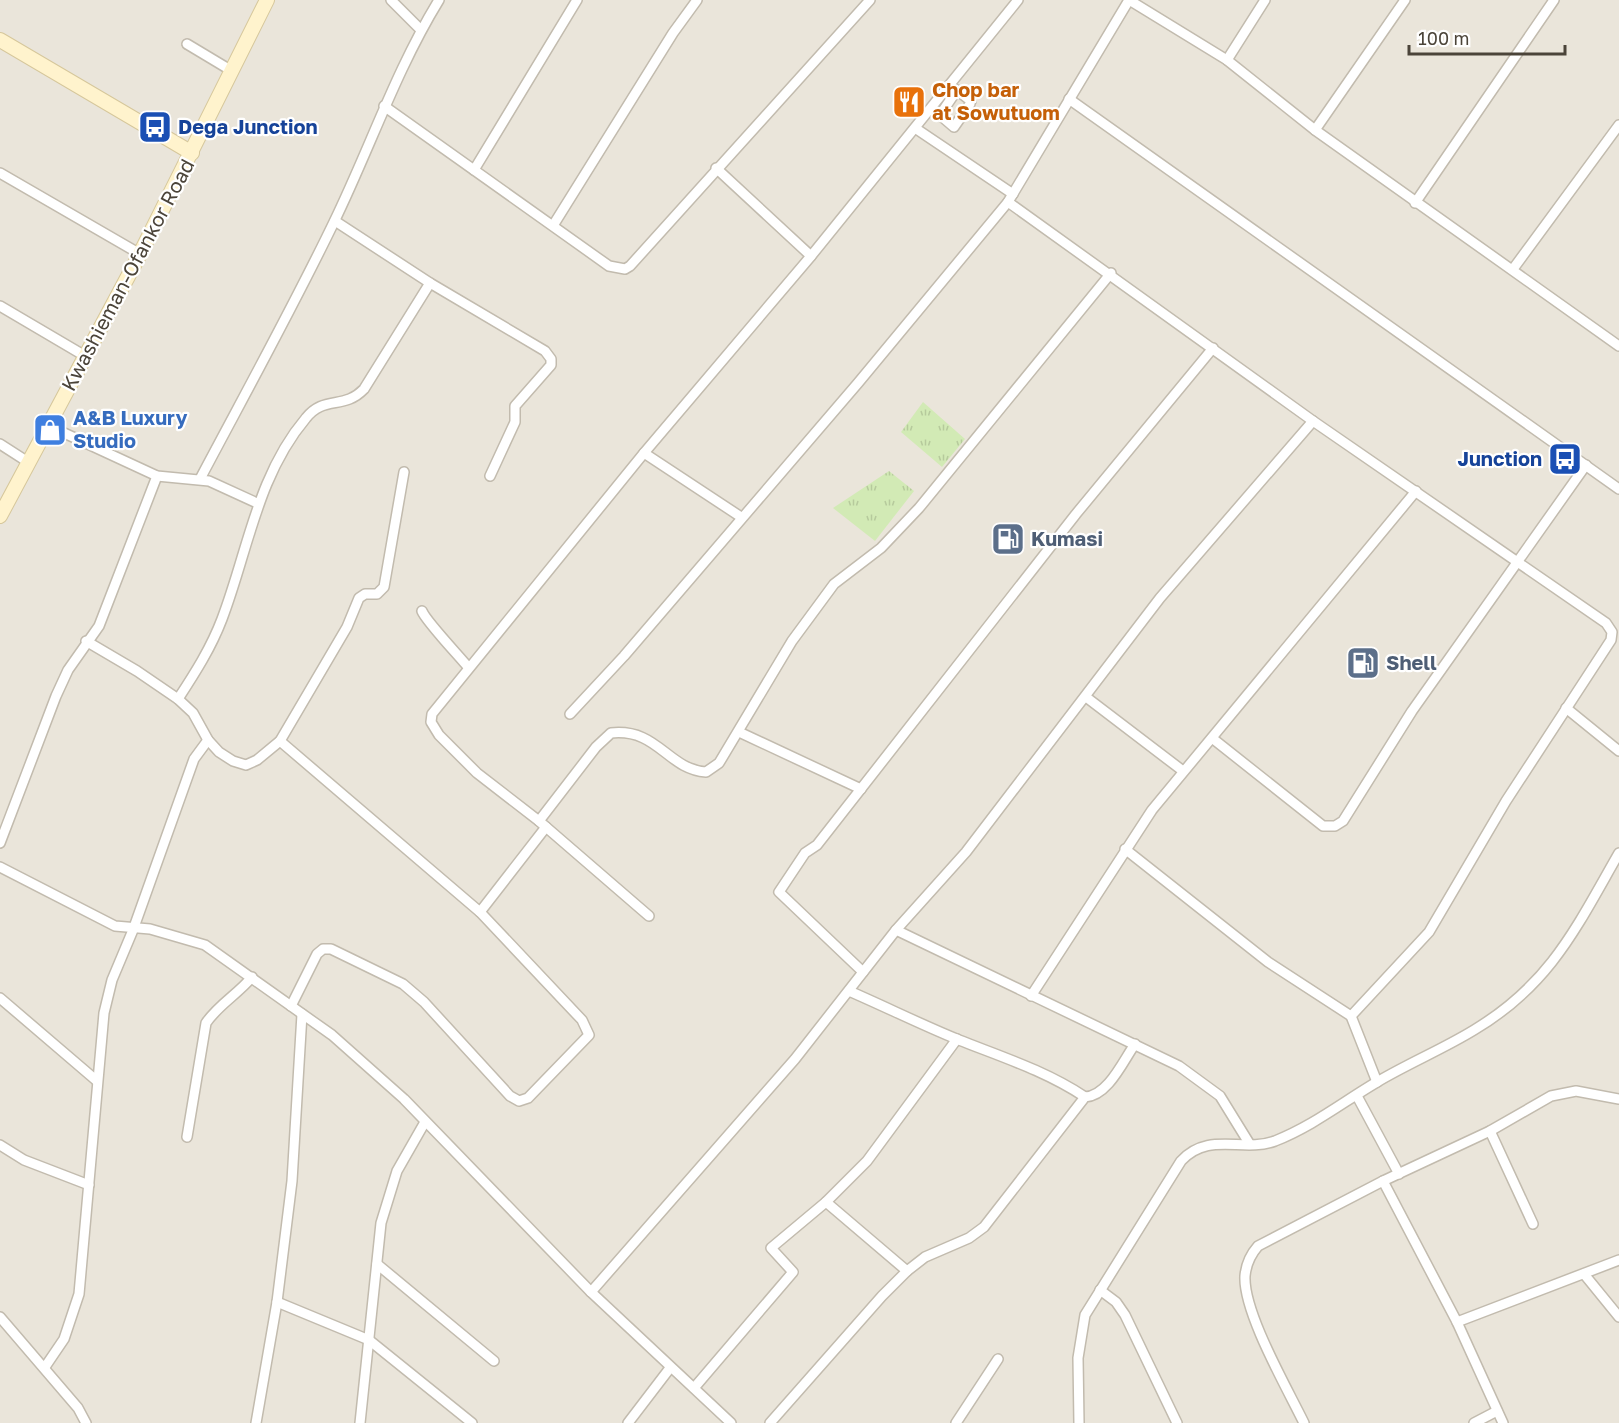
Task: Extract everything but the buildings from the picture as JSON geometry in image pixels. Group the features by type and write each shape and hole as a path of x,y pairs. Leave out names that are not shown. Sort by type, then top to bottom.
{"main road":[{"name":"Kwashieman-Ofankor Road","path":"0,516 140,254 267,0"},
{"path":"0,40 192,153"}],"street":[{"path":"391,0 421,30"},
{"path":"200,479 335,220 384,106 421,30 439,0"},
{"path":"474,170 577,0"},
{"path":"554,224 673,33 697,0"},
{"path":"384,106 554,224 609,266 625,269 870,0"},
{"path":"649,916 542,824 477,773 444,742 434,727 432,714 644,453 811,256 1018,0"},
{"path":"570,714 624,656 858,383 1010,198 1129,0 1227,60 1315,130 1617,342"},
{"path":"1227,60 1265,0"},
{"path":"1315,130 1405,0"},
{"path":"1415,202 1554,0"},
{"path":"187,44 232,71"},
{"path":"1069,99 1202,196 1619,489"},
{"path":"1513,269 1619,125"},
{"path":"915,128 1313,421 1606,623 1612,632 1611,640 1506,801 1429,932 1352,1016"},
{"path":"716,168 811,256"},
{"path":"0,173 140,254"},
{"path":"335,220 430,283 545,351 551,358 551,365 515,406 515,422 490,476"},
{"path":"480,912 596,747 611,733 637,733 691,770 706,772 719,763 792,641 834,584 881,548 919,508 1111,273"},
{"path":"178,699 207,656 223,618 257,503 304,420 317,406 325,402 351,400 364,389 430,283"},
{"path":"0,306 86,356"},
{"path":"863,972 779,892 805,854 817,844 861,789 1076,514 1213,348"},
{"path":"591,1292 795,1059 896,930 966,852 1160,598 1313,421"},
{"path":"48,426 157,476 200,479 219,484 257,503"},
{"path":"0,444 28,462"},
{"path":"644,453 741,517"},
{"path":"1212,738 1323,826 1335,826 1343,821 1412,711 1586,465"},
{"path":"86,642 137,670 178,699 193,713 208,740 228,759 246,765 257,760 280,741 346,627 359,598 365,594 377,594 384,588 404,472"},
{"path":"0,843 56,696 86,642 99,626 110,603 157,476"},
{"path":"1031,996 1125,849 1183,771 1416,491"},
{"path":"422,611 424,617 448,641 468,667"},
{"path":"1086,697 1183,771"},
{"path":"1566,708 1619,751"},
{"path":"739,732 861,789"},
{"path":"45,1367 64,1339 79,1294 104,1013 112,980 133,930 194,759 208,740"},
{"path":"280,741 480,912 588,1027 589,1035 586,1041 523,1101 510,1096 424,1002 403,984 331,949 323,949 317,954 291,1006"},
{"path":"1125,849 1259,955 1352,1016 1377,1082"},
{"path":"1079,1423 1080,1333 1085,1315 1138,1226 1191,1149 1205,1145 1249,1143 1260,1145 1273,1142 1311,1125 1377,1082 1476,1029 1532,986 1567,944 1619,852"},
{"path":"0,867 98,918 133,930 150,929 206,945 364,1061 591,1292 731,1423"},
{"path":"896,930 1135,1044 1207,1084 1220,1096 1249,1143"},
{"path":"187,1137 206,1023 216,1010 240,992 252,977"},
{"path":"849,991 957,1039 1031,1067 1063,1082 1085,1097 1095,1096 1103,1090 1135,1044"},
{"path":"0,998 97,1081"},
{"path":"256,1423 277,1302 292,1181 302,1014"},
{"path":"693,1388 793,1272 771,1248 826,1202 867,1161 957,1039"},
{"path":"1304,1423 1253,1314 1247,1292 1248,1263 1258,1246 1383,1181 1490,1131 1563,1092 1576,1092 1619,1100"},
{"path":"1357,1096 1399,1174"},
{"path":"770,1423 882,1296 908,1271 925,1257 969,1238 984,1227 1085,1097"},
{"path":"360,1423 377,1264 387,1200 397,1171 425,1122"},
{"path":"1490,1131 1533,1224"},
{"path":"0,1145 24,1160 89,1185"},
{"path":"1383,1181 1457,1322 1503,1423"},
{"path":"826,1202 908,1271"},
{"path":"1457,1322 1619,1260"},
{"path":"377,1264 494,1361"},
{"path":"1584,1274 1619,1317"},
{"path":"1100,1290 1116,1302 1125,1315 1177,1423"},
{"path":"277,1302 369,1340 472,1423"},
{"path":"0,1317 45,1367 78,1408 86,1423"},
{"path":"956,1423 998,1359"},
{"path":"628,1423 670,1368"},
{"path":"1474,1423 1497,1411"}],"shaded area":[{"path":"0,0 1619,0 1619,1423 0,1423"}],"green space":[{"path":"923,402 965,439 942,467 901,432"},
{"path":"889,471 914,491 875,541 833,508"}],"place":[{"name":"Chop bar at Sowutuom","path":"909,102"},
{"name":"Dega Junction","path":"155,127"},
{"name":"A&B Luxury Studio","path":"50,430"},
{"name":"Junction","path":"1565,459"},
{"name":"Kumasi","path":"1008,539"},
{"name":"Shell","path":"1363,663"}]}
